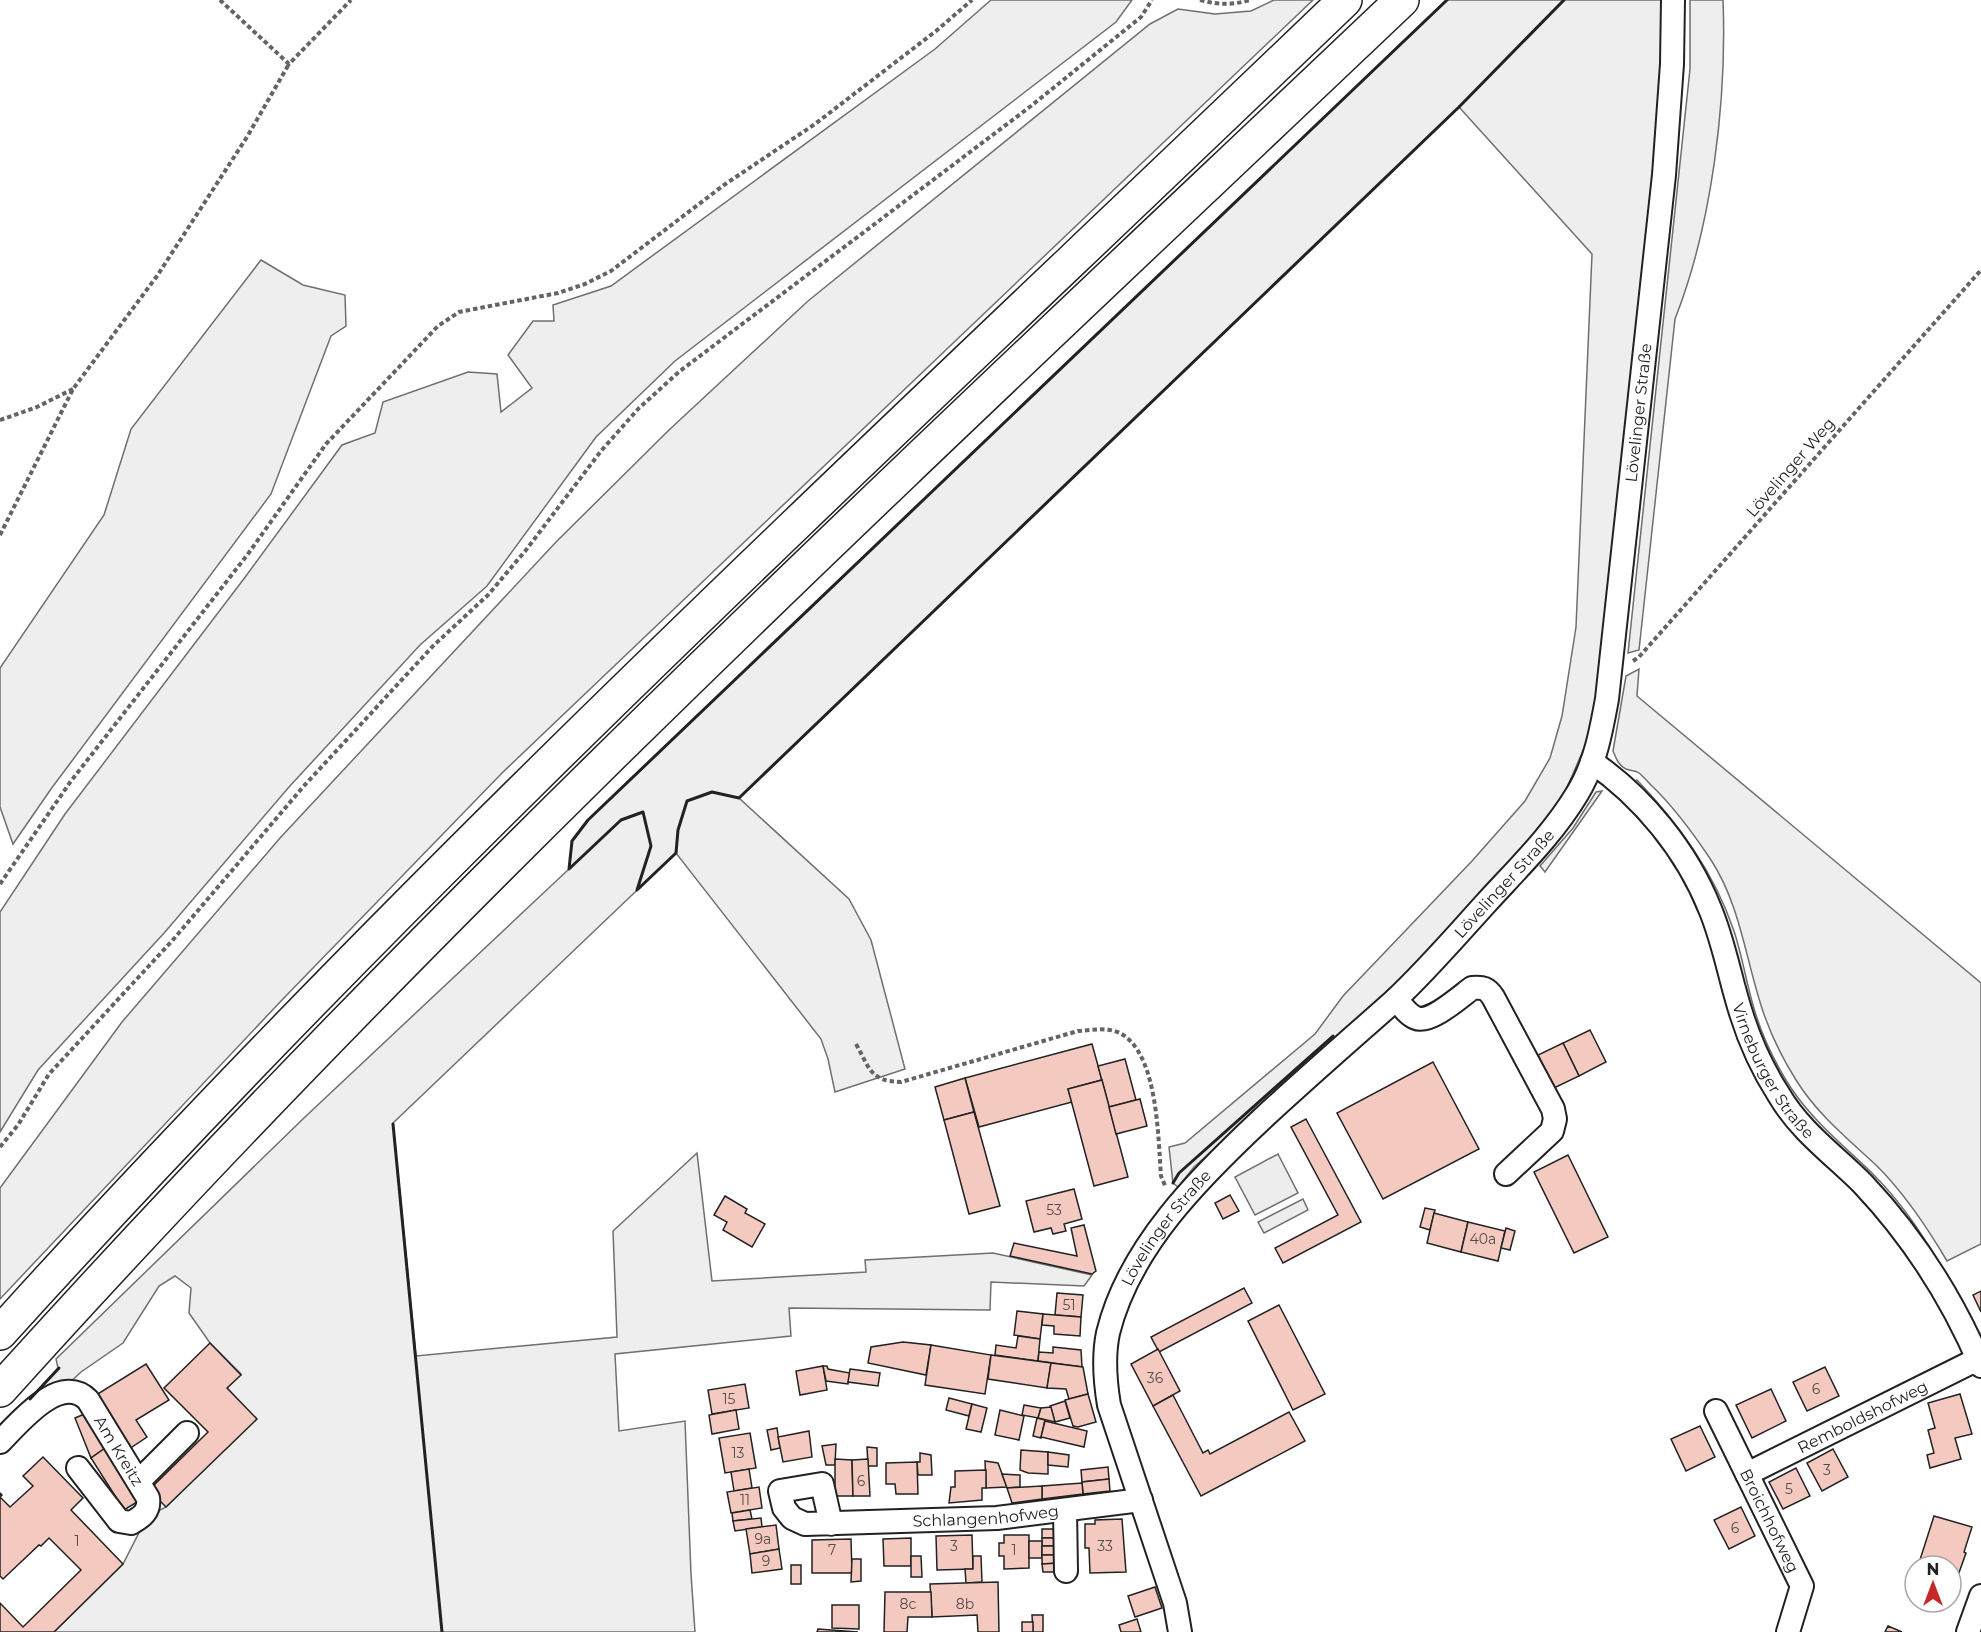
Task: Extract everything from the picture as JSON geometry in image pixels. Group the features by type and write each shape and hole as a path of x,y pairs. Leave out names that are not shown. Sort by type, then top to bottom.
{"highway":[{"path":"0,1333 188,1130 341,971 537,774 734,583 1346,0"},
{"path":"0,1390 208,1164 367,998 558,807 747,621 1402,0"}],"street":[{"name":"Lövelinger Straße","path":"1180,1632 1174,1603 1109,1405 1105,1358 1108,1335 1124,1287 1144,1252 1184,1197 1221,1157 1396,999 1437,957 1557,823 1578,792 1592,762 1600,739 1607,699 1664,175 1672,64 1673,0"},
{"name":"Virneburger Straße","path":"1592,762 1612,777 1648,812 1674,844 1695,877 1710,910 1742,1015 1759,1059 1780,1097 1804,1128 1863,1185 1902,1231 1948,1300 1979,1362"},
{"path":"1396,999 1419,1020 1430,1018 1472,988 1488,989 1553,1109 1555,1119 1552,1131 1506,1174"},
{"name":"Remboldshofweg","path":"1747,1474 1979,1362"},
{"name":"Am Kreitz","path":"0,1442 50,1397 63,1392 80,1394 88,1400 148,1498 147,1508 142,1517 131,1522 116,1519 78,1468"},
{"name":"Broichhofweg","path":"1716,1411 1802,1586 1788,1632"},
{"path":"139,1481 187,1433"},
{"name":"Schlangenhofweg","path":"831,1524 985,1519 1140,1500"},
{"path":"1065,1510 1066,1571"},
{"path":"1968,1632 1981,1596"}],"path":[{"path":"220,0 289,64"},
{"path":"0,535 73,389 157,276 247,137 289,64 351,0"},
{"path":"0,884 71,781 248,554 326,444 438,326 459,312 558,293 585,284 611,271 724,185 815,124 936,31 972,0"},
{"path":"0,1147 18,1125 50,1074 172,942 303,787 433,646 488,595 526,550 601,451 639,408 699,357 1030,106 1141,17 1152,0"},
{"path":"1200,0 1235,4 1250,0"},
{"name":"Lövelinger Weg","path":"1610,671 1639,657 1981,270"},
{"path":"0,420 37,407 73,389"},
{"path":"856,1044 873,1074 884,1081 901,1082 1078,1031 1101,1029 1118,1032 1131,1041 1142,1055 1150,1082 1161,1176 1167,1188 1184,1197"}],"shaded area":[{"path":"991,0 1132,0 1116,22 675,361 596,437 487,586 420,645 289,787 165,932 38,1070 0,1132 0,912 65,814 246,576 342,445 375,433 383,402 468,372 497,374 501,412 532,388 508,355 533,321 554,321 553,305 611,286 935,49"},
{"path":"1274,0 1313,0 502,773 281,1001 0,1299 0,1188 122,1022 280,838 556,542 669,430 808,301 1150,24 1178,9 1215,14 1251,11"},
{"path":"1447,0 1662,0 1663,68 1655,180 1592,730 1562,799 1527,845 1421,959 1336,1040 1194,1167 1178,1187 1173,1183 1169,1147 1185,1143 1315,1034 1343,996 1472,861 1525,801 1550,758 1562,716 1576,627 1592,254 1459,107 739,798 849,899 871,940 905,1069 835,1092 821,1039 676,853 393,1123 416,1356 617,1337 613,1231 697,1153 712,1281 866,1272 865,1260 993,1253 1092,1275 1084,1286 991,1282 990,1310 789,1308 791,1336 615,1354 619,1431 685,1421 695,1632 54,1632 123,1564 147,1517 166,1507 256,1419 227,1388 241,1374 210,1343 189,1313 191,1288 175,1276 159,1286 123,1343 81,1372 67,1385 34,1395 58,1368 56,1359 305,1117 569,869 572,841 588,820"},
{"path":"1690,0 1723,0 1724,39 1719,121 1708,203 1699,244 1675,319 1639,650 1628,653 1690,69"},
{"path":"261,260 303,285 345,295 346,326 331,336 271,494 51,789 13,844 0,807 0,668 104,515 131,429"},
{"path":"1639,669 1637,696 1981,983 1981,1244 1947,1261 1897,1188 1823,1115 1790,1071 1763,1012 1735,911 1721,876 1668,803 1639,773 1621,765 1613,751 1626,676"},
{"path":"1637,780 1694,850 1726,909 1760,1027 1791,1088 1819,1122 1891,1194 1917,1228 1939,1264 1811,1123 1788,1092 1767,1055 1749,1012 1728,934 1632,784"},
{"path":"1602,791 1545,872 1540,866 1573,828 1596,792"},
{"path":"1278,1154 1298,1193 1255,1215 1235,1177"},
{"path":"1303,1199 1308,1210 1264,1233 1258,1222"}],"building":[{"path":"1590,1030 1606,1062 1579,1076 1563,1043"},
{"path":"1563,1043 1579,1076 1554,1088 1538,1055"},
{"path":"1092,1044 1102,1080 1068,1089 1072,1102 979,1127 965,1078"},
{"path":"1125,1059 1136,1100 1109,1107 1098,1066"},
{"path":"1433,1062 1479,1149 1383,1199 1337,1113"},
{"path":"965,1078 974,1112 944,1120 935,1087"},
{"path":"1102,1080 1128,1177 1094,1186 1068,1089"},
{"path":"1140,1099 1147,1126 1116,1134 1109,1107"},
{"path":"974,1112 1000,1206 969,1214 944,1120"},
{"path":"1306,1119 1361,1222 1283,1263 1275,1248 1338,1215 1291,1127"},
{"path":"1568,1155 1608,1237 1574,1253 1534,1172"},
{"path":"1074,1189 1082,1219 1064,1224 1066,1231 1053,1234 1051,1228 1034,1232 1026,1201"},
{"path":"1230,1195 1239,1211 1223,1219 1215,1203"},
{"path":"725,1196 747,1209 745,1213 765,1224 752,1247 723,1230 727,1222 714,1215"},
{"path":"1425,1208 1435,1210 1430,1230 1420,1227"},
{"path":"1434,1213 1468,1222 1461,1252 1427,1243"},
{"path":"1468,1222 1505,1231 1498,1261 1461,1252"},
{"path":"1084,1225 1096,1271 1092,1274 1010,1256 1014,1243 1077,1256 1071,1228"},
{"path":"1506,1228 1515,1231 1510,1250 1501,1248"},
{"path":"1244,1288 1252,1303 1159,1352 1151,1337"},
{"path":"1981,1291 1981,1312 1973,1295"},
{"path":"1057,1293 1083,1295 1081,1317 1055,1315"},
{"path":"1279,1305 1325,1394 1293,1410 1248,1321"},
{"path":"1017,1311 1043,1314 1040,1339 1014,1335"},
{"path":"1043,1314 1081,1317 1080,1336 1054,1334 1054,1326 1042,1325"},
{"path":"1018,1336 1040,1339 1038,1361 995,1355 996,1345 1016,1348"},
{"path":"903,1342 931,1345 926,1375 868,1363 871,1347"},
{"path":"210,1343 241,1375 227,1388 257,1419 166,1507 149,1490 208,1432 164,1388"},
{"path":"931,1345 991,1355 985,1394 925,1385"},
{"path":"1053,1347 1081,1350 1082,1367 1038,1361 1039,1352 1053,1353"},
{"path":"1158,1349 1180,1391 1153,1406 1131,1364"},
{"path":"991,1355 1051,1363 1047,1388 988,1379"},
{"path":"1051,1363 1083,1367 1088,1394 1069,1399 1066,1389 1047,1388"},
{"path":"146,1364 169,1400 136,1420 147,1437 129,1449 96,1395"},
{"path":"823,1366 827,1390 800,1395 796,1371"},
{"path":"823,1366 850,1373 848,1384 826,1381"},
{"path":"1825,1367 1839,1396 1807,1411 1793,1382"},
{"path":"850,1369 880,1373 878,1386 848,1382"},
{"path":"745,1384 749,1408 712,1414 708,1390"},
{"path":"1771,1389 1786,1421 1752,1438 1736,1405"},
{"path":"1088,1394 1096,1422 1078,1427 1073,1426 1065,1400"},
{"path":"1960,1394 1972,1434 1955,1438 1961,1459 1930,1468 1927,1455 1934,1453 1928,1430 1935,1428 1928,1403"},
{"path":"1173,1395 1203,1453 1208,1450 1210,1454 1289,1412 1305,1441 1201,1496 1153,1406"},
{"path":"949,1398 972,1404 969,1416 946,1410"},
{"path":"1065,1401 1070,1418 1055,1422 1050,1406"},
{"path":"972,1404 987,1408 981,1432 966,1429"},
{"path":"1024,1405 1041,1408 1038,1418 1022,1415"},
{"path":"1051,1407 1055,1422 1038,1418 1041,1408"},
{"path":"736,1410 739,1429 712,1434 709,1415"},
{"path":"1000,1410 1024,1416 1019,1440 995,1435"},
{"path":"87,1413 108,1446 91,1458 75,1418"},
{"path":"1037,1418 1045,1420 1041,1438 1033,1436"},
{"path":"1045,1421 1087,1431 1084,1447 1041,1437"},
{"path":"1700,1426 1715,1457 1686,1471 1671,1439"},
{"path":"777,1428 780,1448 771,1450 767,1430"},
{"path":"809,1431 812,1457 783,1462 778,1437"},
{"path":"750,1433 756,1468 725,1473 719,1438"},
{"path":"836,1444 835,1465 826,1465 822,1446"},
{"path":"108,1446 142,1499 124,1510 91,1458"},
{"path":"867,1447 877,1448 877,1466 868,1466"},
{"path":"1833,1449 1848,1477 1822,1491 1807,1463"},
{"path":"1021,1450 1048,1452 1048,1474 1028,1473 1020,1470"},
{"path":"1048,1452 1069,1455 1068,1467 1048,1465"},
{"path":"920,1453 931,1455 932,1475 918,1475 917,1462 920,1462"},
{"path":"43,1457 83,1498 71,1510 123,1564 54,1632 0,1632 0,1603 23,1627 81,1570 49,1538 3,1579 0,1576 0,1497 10,1507 33,1486 23,1476"},
{"path":"835,1459 852,1460 853,1496 835,1496"},
{"path":"868,1459 870,1496 853,1496 852,1460"},
{"path":"985,1461 998,1463 1007,1487 986,1488"},
{"path":"917,1462 918,1494 896,1494 895,1484 886,1484 886,1463"},
{"path":"1108,1467 1109,1479 1082,1482 1081,1470"},
{"path":"1796,1468 1810,1496 1783,1509 1769,1482"},
{"path":"749,1469 752,1488 734,1491 731,1472"},
{"path":"986,1470 986,1488 982,1488 982,1500 949,1503 951,1487 955,1487 955,1471"},
{"path":"1002,1474 1020,1475 1020,1487 1007,1488"},
{"path":"1109,1479 1110,1491 1083,1494 1082,1482"},
{"path":"1082,1483 1083,1494 1042,1499 1042,1486"},
{"path":"1042,1486 1042,1499 1012,1503 1007,1488"},
{"path":"759,1487 762,1508 731,1513 727,1492"},
{"path":"1741,1507 1755,1536 1729,1549 1714,1520"},
{"path":"750,1510 752,1519 733,1521 732,1513"},
{"path":"1934,1516 1972,1527 1963,1561 1963,1554 1922,1554"},
{"path":"761,1518 762,1527 735,1531 733,1521"},
{"path":"1122,1519 1126,1572 1090,1573 1089,1548 1085,1548 1085,1524 1095,1524 1095,1520"},
{"path":"776,1525 779,1549 750,1554 746,1529"},
{"path":"1042,1529 1058,1529 1058,1538 1042,1538"},
{"path":"972,1535 973,1569 937,1570 936,1536"},
{"path":"1004,1535 1029,1535 1029,1568 1004,1569 1004,1556 999,1556 999,1543 1004,1543"},
{"path":"911,1538 911,1566 884,1566 883,1539"},
{"path":"1042,1538 1058,1538 1059,1546 1042,1546"},
{"path":"851,1539 852,1573 812,1573 812,1540"},
{"path":"1029,1541 1042,1541 1042,1558 1029,1558"},
{"path":"1042,1546 1059,1546 1059,1555 1042,1555"},
{"path":"779,1549 782,1569 752,1573 750,1554"},
{"path":"1042,1555 1059,1555 1059,1563 1042,1564"},
{"path":"911,1556 921,1556 922,1577 911,1577"},
{"path":"973,1556 981,1556 982,1582 966,1583 965,1569 973,1569"},
{"path":"852,1559 861,1559 861,1581 851,1582"},
{"path":"1059,1563 1059,1572 1043,1572 1042,1564"},
{"path":"791,1565 801,1565 801,1584 791,1584"},
{"path":"998,1582 999,1632 978,1632 977,1615 932,1617 930,1584"},
{"path":"1155,1587 1162,1608 1135,1617 1128,1596"},
{"path":"885,1592 931,1592 932,1617 908,1617 907,1632 884,1632"},
{"path":"832,1605 859,1605 859,1629 832,1628"},
{"path":"1032,1615 1043,1615 1043,1632 1033,1632"},
{"path":"1137,1619 1141,1632 1121,1632 1119,1625"},
{"path":"1022,1622 1033,1622 1033,1632 1022,1632"},
{"path":"1888,1626 1902,1632 1885,1632"},
{"path":"818,1629 858,1632 817,1632"}],"wall":[{"path":"1447,0 588,820 572,841 569,869 621,820 643,812 651,846 637,890 676,853 678,830 687,801 712,792 739,798 1459,107 1564,0"},
{"path":"1173,1183 1179,1173 1333,1036"},
{"path":"393,1124 442,1632"},
{"path":"30,1399 59,1368"}]}
